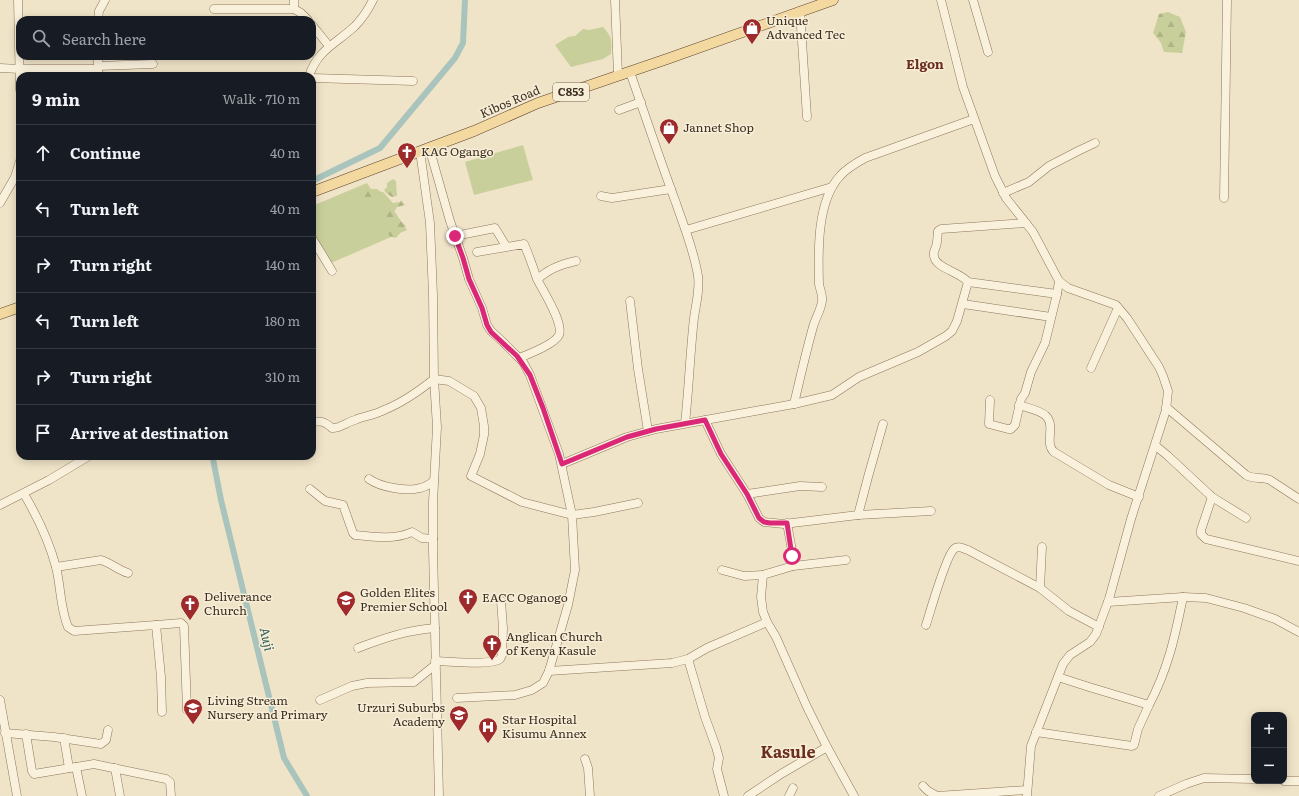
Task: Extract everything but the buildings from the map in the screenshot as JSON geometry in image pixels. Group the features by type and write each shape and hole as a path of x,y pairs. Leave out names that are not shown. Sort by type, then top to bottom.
{"main road":[{"name":"Kibos Road","path":"316,190 474,131 538,103 833,0"},
{"path":"0,314 16,308"}],"street":[{"path":"18,0 18,16"},
{"path":"98,16 104,0"},
{"path":"311,72 318,58 328,46 354,27 364,16 373,0"},
{"path":"615,0 618,75"},
{"path":"923,786 937,796 1027,793 1030,751 1058,677 1066,659 1090,642 1096,634 1108,602 1156,446 1166,407 1168,391 1159,367 1127,318 1116,305 1068,288 1059,281 1033,232 1016,212 1003,193 995,176 963,87 941,0"},
{"path":"973,0 988,52"},
{"path":"1224,198 1227,0"},
{"path":"214,9 294,4 304,16"},
{"path":"800,11 807,116"},
{"path":"316,30 328,46"},
{"path":"20,60 20,69"},
{"path":"0,68 98,70 153,64"},
{"path":"630,72 686,230 698,276 699,292 694,317 685,423"},
{"path":"316,78 413,81"},
{"path":"619,110 641,102"},
{"path":"794,404 810,337 822,303 820,286 820,231 824,206 832,187 849,167 865,158 974,118"},
{"path":"1003,193 1029,182 1053,164 1095,143"},
{"path":"425,149 469,279 482,308 487,325 491,332 520,358 530,375 562,464 572,515 575,570 568,604 549,671 543,683 527,693 505,696 457,698"},
{"path":"425,149 433,287 434,379 437,427 433,539 439,796"},
{"path":"0,203 16,174"},
{"path":"686,230 832,187"},
{"path":"601,196 612,198 671,189"},
{"path":"1026,223 940,229 938,231 938,241 933,254 936,260 943,267 965,278 968,282 1057,294"},
{"path":"455,236 495,228 506,246"},
{"path":"476,252 524,244 538,279 552,306 559,324 559,336 555,341 520,358"},
{"path":"316,245 332,271"},
{"path":"538,279 544,273 562,264 576,261"},
{"path":"990,400 989,424 1011,429 1015,424 1019,405 1045,343 1059,281"},
{"path":"562,464 627,437 648,431 794,404 832,395 859,377 918,352 946,336 952,331 968,282"},
{"path":"630,301 638,369 648,431"},
{"path":"962,304 1051,317"},
{"path":"1091,368 1118,308"},
{"path":"316,422 322,421 332,428 337,428 354,420 398,404 418,392 434,379 449,381 474,396 481,408 484,435 480,454 471,476 522,502 572,515 638,503"},
{"path":"1019,405 1041,412 1047,416 1049,421 1050,449 1110,485 1139,498"},
{"path":"1166,407 1181,418 1246,475 1253,478 1264,478 1270,480 1299,499"},
{"path":"705,420 721,454 747,494 761,520 770,523 787,523 858,515 931,511"},
{"path":"858,515 883,424"},
{"path":"1156,446 1212,497 1246,518"},
{"path":"0,505 24,494 82,460"},
{"path":"369,479 374,483 408,490 420,488 434,481"},
{"path":"747,494 800,486 822,487"},
{"path":"310,489 325,501 343,505 355,535 388,537 401,536 412,532 422,538 433,539"},
{"path":"24,494 34,510 56,567 66,622 70,629 74,631 181,623 184,626 187,710"},
{"path":"1212,497 1201,530 1201,534 1206,539 1299,561"},
{"path":"787,523 793,566"},
{"path":"926,625 948,561 953,549 958,547 968,550 1040,588 1069,611 1099,627"},
{"path":"1040,588 1042,547"},
{"path":"56,567 101,560 108,562 128,573"},
{"path":"722,570 744,576 763,575 793,566 846,560"},
{"path":"763,575 761,597 763,612 767,622 776,637 807,707 854,796"},
{"path":"1108,602 1183,597 1206,598 1244,608 1274,619 1299,632"},
{"path":"1036,732 1132,746 1134,745 1138,729 1166,667 1174,642 1183,597"},
{"path":"320,700 352,686 366,683 414,682 435,663 494,662 500,659 502,655 503,628 501,601"},
{"path":"549,671 672,664 688,659 707,648 767,622"},
{"path":"156,625 161,677 162,712"},
{"path":"358,648 402,633 435,628"},
{"path":"688,659 704,717 719,758 717,769 724,796"},
{"path":"1058,677 1088,688 1149,705"},
{"path":"0,700 17,796"},
{"path":"5,733 64,738 101,744 106,740 108,730"},
{"path":"26,734 33,773 39,774 94,764 166,778 170,782 171,796"},
{"path":"64,738 82,796"},
{"path":"748,796 780,774 827,747"},
{"path":"585,759 588,768 590,796"},
{"path":"115,768 120,796"},
{"path":"1159,796 1190,782 1204,778 1251,780"},
{"path":"1287,781 1299,781"},
{"path":"789,796 792,788"}],"green space":[{"path":"1168,12 1180,17 1186,32 1182,53 1164,52 1161,43 1153,33 1159,14"},
{"path":"603,27 611,39 611,54 603,59 571,67 555,45 568,37 575,36 583,29 589,30"},
{"path":"523,145 533,180 474,195 465,162"},
{"path":"393,179 396,181 397,196 392,197 384,190 387,187 387,183"},
{"path":"367,183 371,189 377,189 382,193 407,230 331,263 316,237 316,204"},
{"path":"368,190 383,192 393,203 400,202 401,200 405,205 397,207 393,214 406,226 396,238 389,236 388,228 394,224 383,217 385,206 383,202 376,202 365,197 364,192"}],"waterway":[{"path":"316,179 380,148 455,58 463,43 465,0"},
{"name":"Auji","path":"213,460 221,500 284,758 307,796"}],"place":[{"name":"Unique Advanced Tec","path":"752,45"},
{"name":"Jannet Shop","path":"669,145"},
{"name":"KAG Ogango","path":"407,169"},
{"name":"EACC Oganogo","path":"468,615"},
{"name":"Golden Elites Premier School","path":"346,617"},
{"name":"Deliverance Church","path":"190,621"},
{"name":"Anglican Church of Kenya Kasule","path":"492,661"},
{"name":"Living Stream Nursery and Primary","path":"193,725"},
{"name":"Urzuri Suburbs Academy","path":"459,732"},
{"name":"Star Hospital Kisumu Annex","path":"488,744"}],"district":[{"name":"Elgon","path":"925,64"},
{"name":"Kasule","path":"788,752"}],"route":[{"path":"455,236 469,279 482,308 487,325 491,332 523,362 530,375 562,464 627,437 656,429 705,420 721,454 747,494 759,518 764,522 787,523 792,556"}]}
